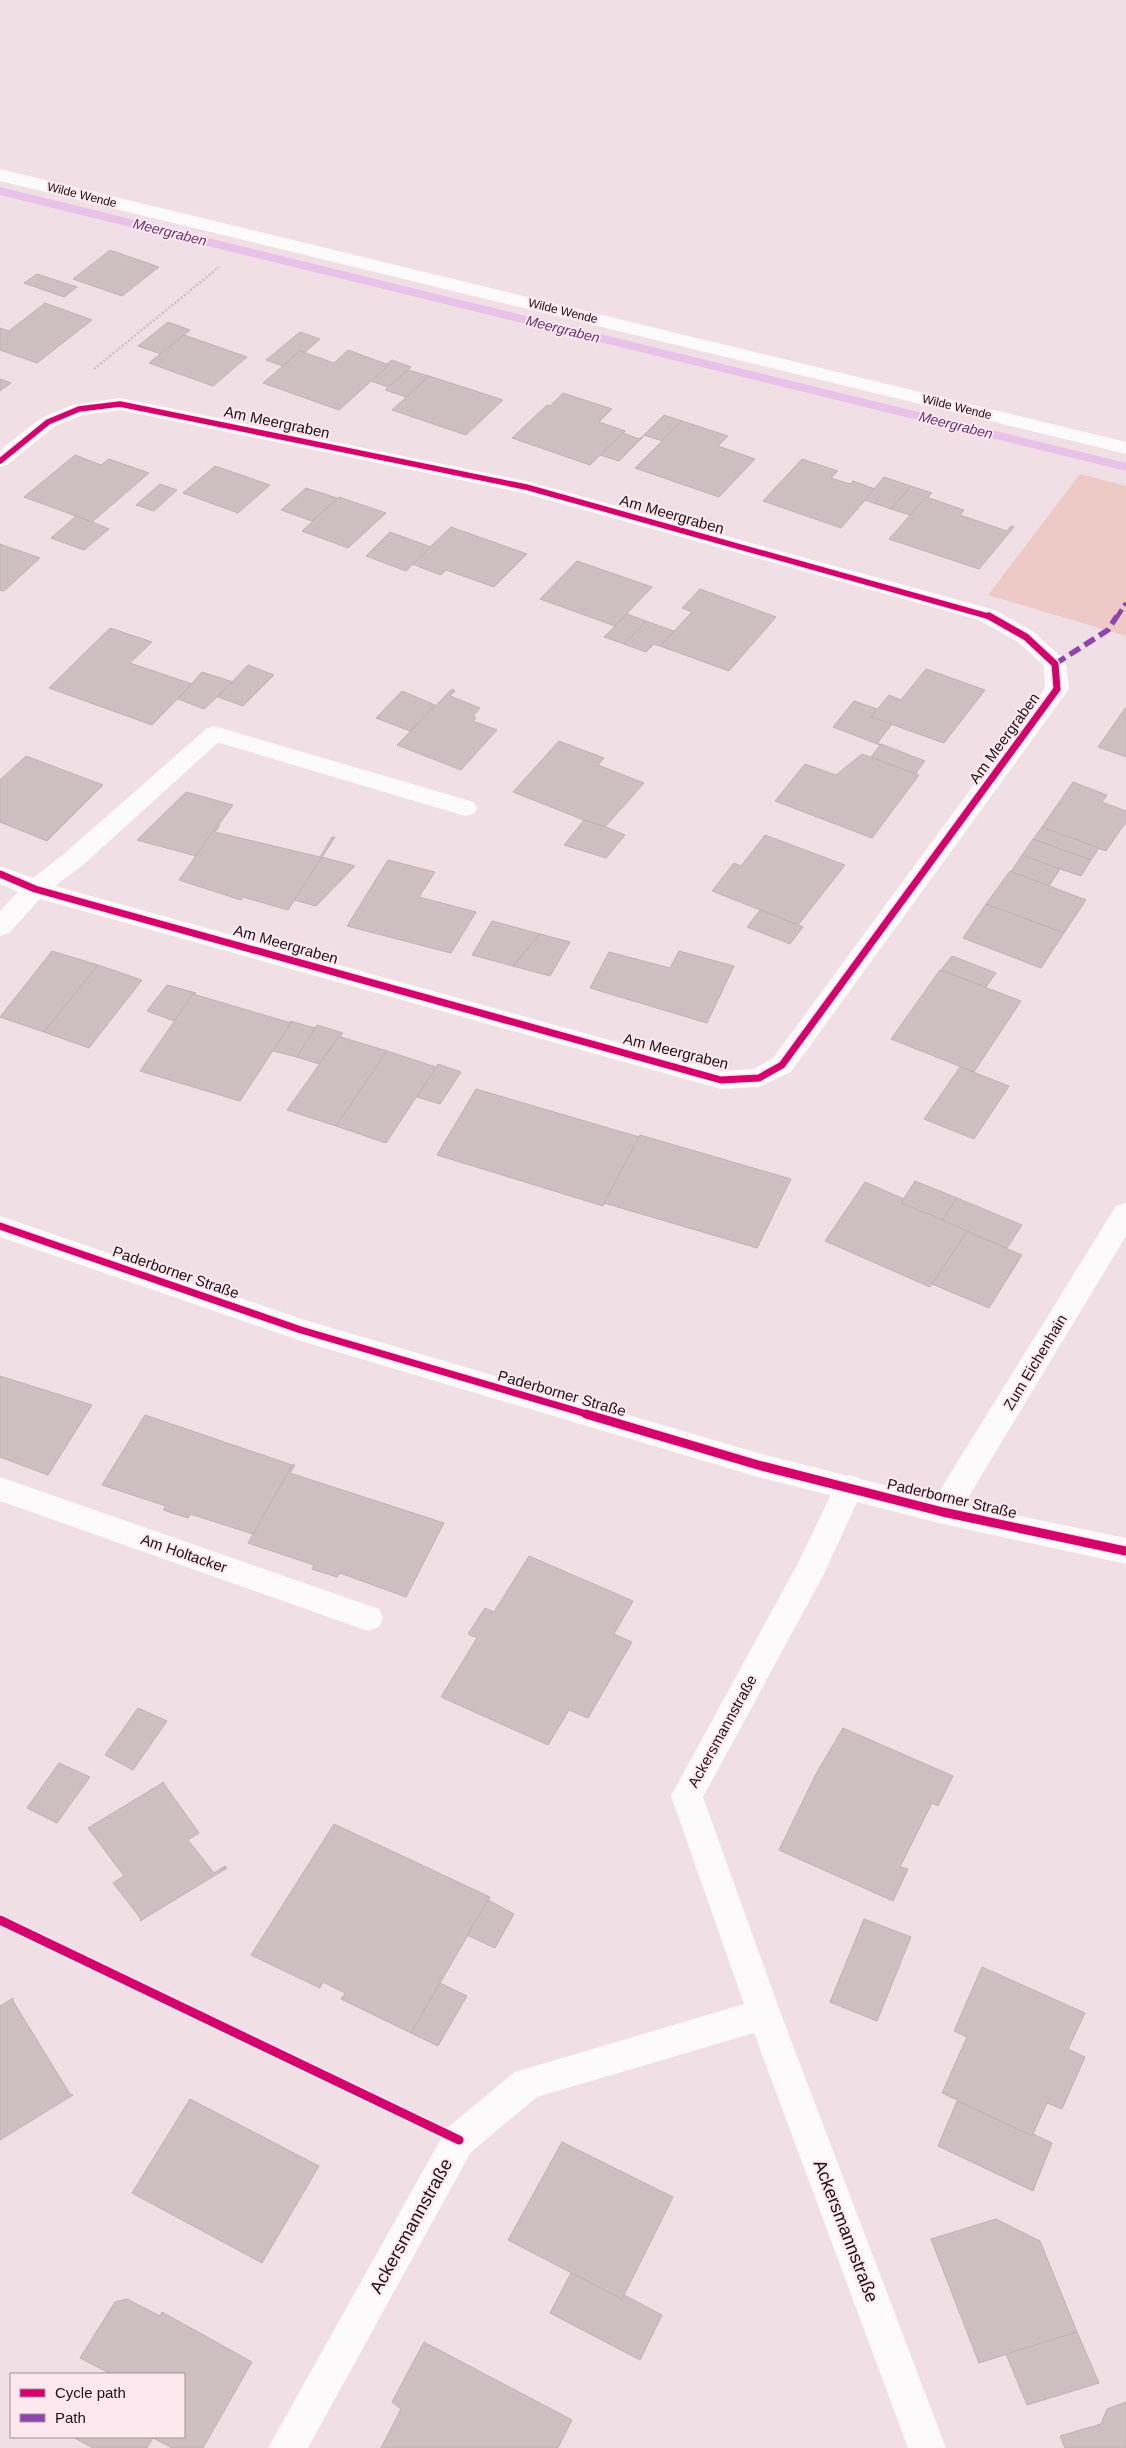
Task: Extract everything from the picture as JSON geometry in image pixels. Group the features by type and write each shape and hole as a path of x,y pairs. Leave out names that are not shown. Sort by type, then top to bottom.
{"street":[{"name":"Wilde Wende","path":"0,175 1126,448"},
{"name":"Am Meergraben","path":"0,461 48,422 79,408 120,404 526,487 987,616 1026,637 1055,664 1057,689 782,1065 759,1078 721,1080 35,888 0,874"},
{"path":"0,927 35,888 74,859 214,734 465,808"},
{"name":"Zum Eichenhain","path":"943,1512 1126,1213"},
{"name":"Paderborner Straße","path":"0,1226 301,1330 758,1465 943,1512 1126,1552"},
{"name":"Ackersmannstraße","path":"849,1487 812,1567 687,1796 764,2014 927,2448"},
{"name":"Am Holtacker","path":"0,1489 368,1618"},
{"name":"Ackersmannstraße","path":"287,2448 459,2140 527,2084 764,2014"}],"path":[{"path":"79,408 95,366 222,265"}],"shaded area":[{"path":"1080,474 1126,486 1126,636 988,595"}],"building":[{"path":"110,250 159,267 122,296 73,279"},
{"path":"37,274 77,287 64,297 24,283"},
{"path":"45,303 92,320 37,363 0,350 0,328 9,331"},
{"path":"168,322 190,330 161,354 138,346"},
{"path":"300,332 320,339 304,353 300,351 283,366 266,360"},
{"path":"184,335 247,357 213,386 149,363"},
{"path":"348,350 389,365 339,410 263,383 300,351 334,363"},
{"path":"392,360 411,367 388,387 371,381 389,365 387,364"},
{"path":"408,370 429,376 406,397 385,390"},
{"path":"429,376 503,400 466,435 392,410"},
{"path":"0,379 11,383 0,391"},
{"path":"563,393 612,409 599,422 625,431 590,465 512,438 547,405 550,406"},
{"path":"664,415 682,421 662,441 644,435"},
{"path":"682,421 728,436 718,446 755,459 719,497 635,468"},
{"path":"623,433 639,439 646,434 619,461 600,455"},
{"path":"75,455 101,465 109,459 149,473 92,522 24,497"},
{"path":"802,459 838,471 831,478 850,484 853,481 875,489 841,528 763,501"},
{"path":"215,466 270,485 238,513 183,493"},
{"path":"884,477 911,486 891,509 865,500"},
{"path":"160,484 177,490 154,511 136,505"},
{"path":"911,486 932,493 910,515 891,509"},
{"path":"306,488 337,498 312,521 281,510"},
{"path":"339,497 386,513 348,548 302,531"},
{"path":"926,497 964,510 960,515 1007,531 1011,526 1014,527 979,569 889,539"},
{"path":"76,516 109,529 84,550 51,538"},
{"path":"451,527 527,554 494,587 446,570 441,575 412,564"},
{"path":"390,532 431,547 406,571 366,556"},
{"path":"0,544 40,558 4,591 0,590"},
{"path":"577,561 652,587 615,626 540,599"},
{"path":"700,589 776,617 729,671 660,646 692,612 682,608"},
{"path":"627,614 646,621 624,644 604,637"},
{"path":"646,621 674,631 660,646 654,644 646,652 624,644"},
{"path":"110,628 152,642 130,663 192,684 152,725 49,688"},
{"path":"248,665 274,675 243,706 218,697"},
{"path":"926,669 985,690 944,743 871,717 889,695 901,700"},
{"path":"202,672 233,682 204,709 178,699"},
{"path":"452,689 455,691 450,696 480,708 473,716 476,718 473,721 497,730 461,770 397,745"},
{"path":"402,691 435,705 410,731 376,718"},
{"path":"854,701 877,709 871,717 892,724 878,742 880,745 833,727"},
{"path":"1126,707 1126,757 1098,747"},
{"path":"559,741 604,758 598,765 644,783 604,828 513,792"},
{"path":"881,744 925,761 915,774 871,757"},
{"path":"862,754 919,775 872,838 775,801 805,764 836,775"},
{"path":"26,756 103,785 47,841 0,822 0,780"},
{"path":"1073,782 1107,795 1102,802 1126,811 1126,822 1106,851 1042,827"},
{"path":"186,792 233,805 196,856 137,840"},
{"path":"584,820 625,835 606,858 564,845"},
{"path":"218,824 220,825 215,832 320,857 332,837 335,837 288,910 243,897 241,900 179,880"},
{"path":"1042,827 1099,848 1091,860 1033,839"},
{"path":"765,835 845,865 798,925 712,891 734,863 741,866"},
{"path":"1033,839 1091,860 1081,876 1022,855"},
{"path":"1022,855 1060,869 1049,886 1011,872"},
{"path":"322,857 355,866 316,906 294,900"},
{"path":"388,860 435,872 419,897 476,912 451,953 347,926"},
{"path":"1010,871 1086,900 1064,933 986,904"},
{"path":"986,904 1064,933 1041,968 963,938"},
{"path":"760,910 803,927 790,944 747,927"},
{"path":"492,921 540,934 513,966 472,955"},
{"path":"540,934 570,942 550,976 513,966"},
{"path":"52,951 98,965 44,1032 0,1017"},
{"path":"679,951 734,966 707,1023 590,988 609,952 670,968"},
{"path":"952,956 996,973 986,987 941,970"},
{"path":"98,965 142,980 89,1048 44,1032"},
{"path":"940,970 1021,1001 974,1072 891,1039"},
{"path":"167,985 196,993 193,994 174,1021 147,1011"},
{"path":"193,994 291,1023 240,1101 140,1071"},
{"path":"290,1021 315,1028 297,1057 273,1051 291,1023"},
{"path":"317,1025 343,1033 319,1064 297,1057"},
{"path":"340,1035 341,1037 387,1051 336,1126 287,1110"},
{"path":"387,1051 436,1067 386,1143 336,1126"},
{"path":"438,1064 461,1072 440,1104 417,1097"},
{"path":"960,1067 1009,1086 974,1139 924,1119"},
{"path":"476,1089 639,1137 603,1206 437,1155"},
{"path":"640,1135 791,1179 757,1248 604,1203"},
{"path":"915,1181 957,1198 942,1220 901,1203"},
{"path":"865,1182 904,1199 901,1203 968,1230 930,1287 825,1241"},
{"path":"957,1198 1022,1225 1007,1248 942,1220"},
{"path":"967,1232 1022,1255 989,1308 932,1284"},
{"path":"0,1376 92,1405 48,1475 0,1457"},
{"path":"145,1415 292,1465 253,1534 190,1514 188,1518 163,1510 166,1506 102,1485"},
{"path":"293,1464 295,1465 290,1473 444,1523 406,1597 340,1573 337,1577 312,1569 314,1565 248,1543"},
{"path":"529,1556 633,1601 614,1634 632,1642 588,1718 569,1710 548,1745 441,1697 477,1638 468,1634 485,1608 494,1612"},
{"path":"138,1708 167,1721 133,1770 105,1755"},
{"path":"843,1728 953,1776 938,1806 932,1803 900,1867 908,1869 893,1901 779,1850 816,1774"},
{"path":"59,1763 90,1777 57,1823 27,1808"},
{"path":"164,1782 199,1833 188,1840 214,1873 225,1866 227,1868 140,1921 141,1919 113,1883 124,1876 88,1828"},
{"path":"334,1824 490,1897 411,2033 341,1999 345,1993 323,1982 320,1988 251,1955"},
{"path":"488,1900 514,1914 495,1948 467,1935"},
{"path":"864,1919 911,1937 877,2021 830,2002"},
{"path":"982,1967 1085,2013 1068,2049 1085,2057 1062,2109 1047,2103 1032,2136 942,2093 967,2037 954,2031"},
{"path":"440,1983 467,1996 438,2046 411,2033"},
{"path":"13,1998 13,2001 70,2094 73,2095 0,2140 0,2006"},
{"path":"190,2099 319,2166 262,2263 132,2193"},
{"path":"957,2101 1032,2136 1033,2134 1052,2143 1033,2191 938,2146"},
{"path":"562,2142 673,2197 622,2299 508,2240"},
{"path":"996,2219 1040,2241 1077,2332 979,2363 931,2239"},
{"path":"571,2273 622,2299 624,2295 662,2315 640,2360 550,2313"},
{"path":"127,2299 160,2316 162,2312 252,2362 203,2448 172,2448 153,2438 185,2438 185,2373 109,2373 80,2358 115,2302"},
{"path":"1077,2332 1099,2383 1027,2405 1006,2354"},
{"path":"424,2342 572,2420 558,2448 381,2448 401,2409 392,2402"},
{"path":"1126,2402 1126,2448 1065,2448 1060,2436 1101,2424 1107,2409"},
{"path":"75,2438 153,2438 147,2448 93,2448"}],"waterway":[{"name":"Meergraben","path":"0,191 1126,467"}],"marked path":[{"path":"1055,664 1108,630 1126,603"}],"cycle path":[{"path":"0,461 48,422 79,409 120,404 526,487 987,615 1026,637 1055,664 1057,689 782,1065 759,1078 721,1080 35,889 0,874"},
{"path":"0,1226 301,1330 758,1465 943,1512 1126,1551"},
{"path":"0,1920 459,2140"}]}
